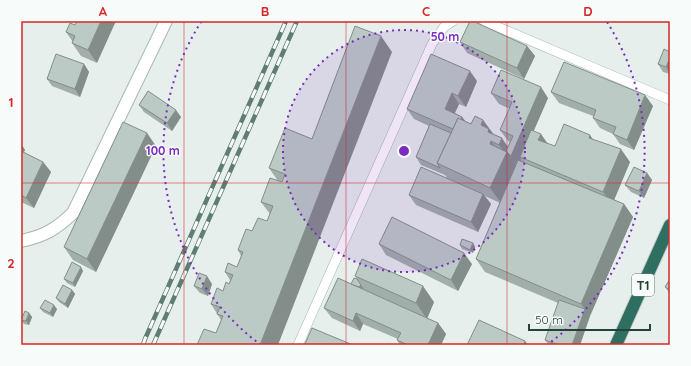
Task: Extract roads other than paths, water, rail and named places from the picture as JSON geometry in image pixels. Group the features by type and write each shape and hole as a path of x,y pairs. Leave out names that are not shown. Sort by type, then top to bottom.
{"highway":[{"name":"T1","path":"616,345 670,225"}],"street":[{"path":"21,241 36,238 58,227 73,212 166,21"}],"lane":[{"path":"298,345 432,44 444,27 452,21"},
{"path":"484,21 670,100"}],"railway":[{"path":"143,345 286,21"},
{"path":"153,345 297,21"}]}
